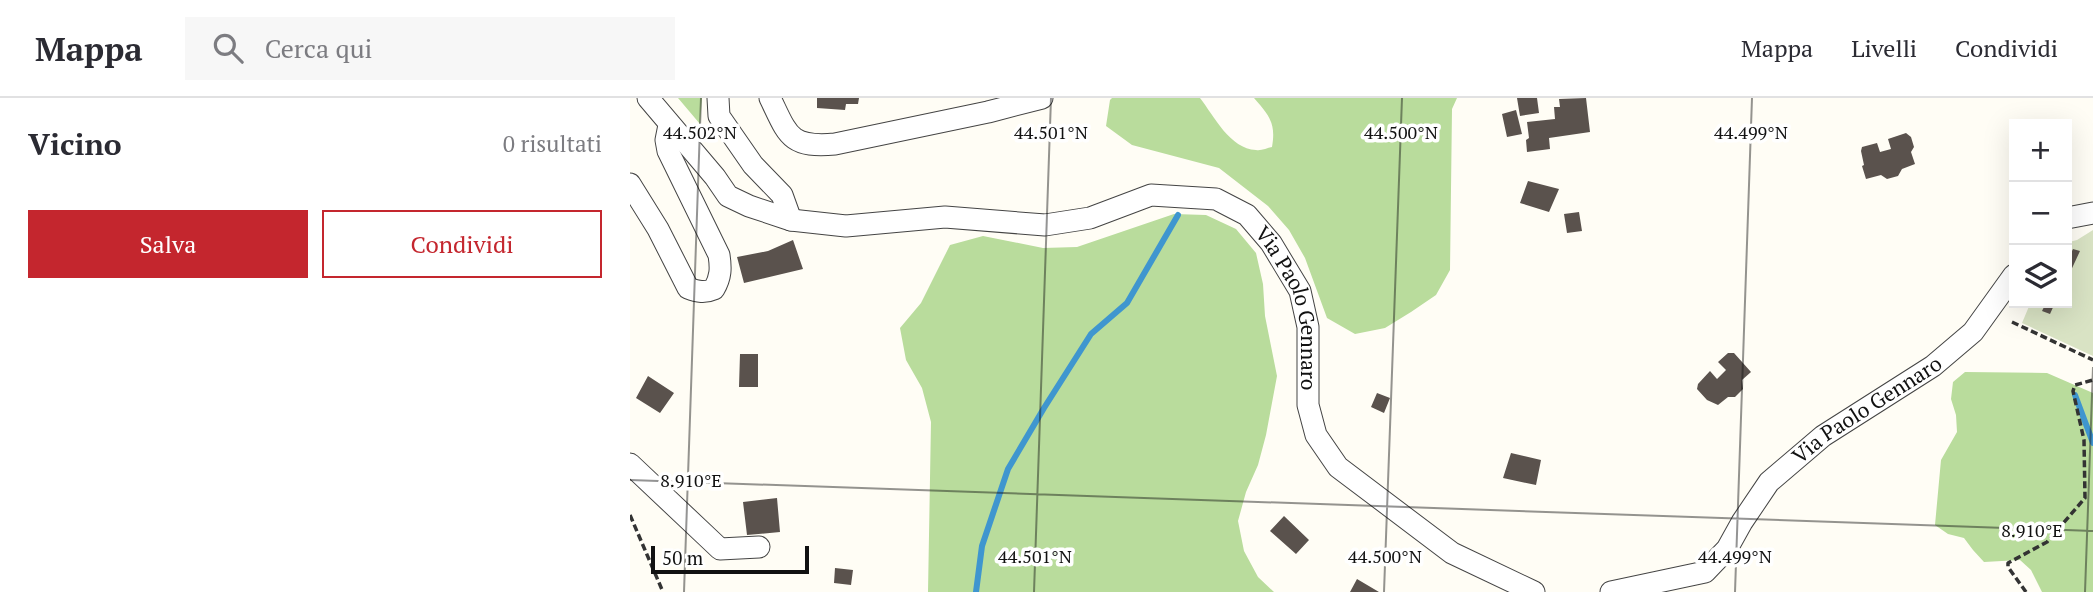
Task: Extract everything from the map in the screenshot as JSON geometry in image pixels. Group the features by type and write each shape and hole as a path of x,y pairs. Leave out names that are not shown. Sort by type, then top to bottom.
{"street":[{"name":"Via Paolo Gennaro","path":"648,98 728,196 791,220 846,226 946,217 1045,225 1090,218 1151,195 1216,199 1247,215 1271,243 1300,291 1308,327 1308,405 1316,435 1338,467 1452,553 1534,592"},
{"path":"718,98 719,116 753,165 782,195 791,220"},
{"path":"769,98 793,138 805,144 820,145 835,144 1042,98"},
{"path":"630,184 658,229 688,288 706,292 715,289 720,278 719,255 668,151 666,140 669,125"},
{"path":"2072,218 2090,220"},
{"name":"Via Paolo Gennaro","path":"1611,592 1705,572 1727,549 1769,482 1823,436 1933,366 1973,332 2009,282"},
{"path":"630,464 720,550 760,547"}],"path":[{"path":"2012,322 2093,360"},
{"path":"2026,592 2008,567 2008,563 2047,542 2085,498 2084,440 2073,391 2075,385 2093,380"},
{"path":"630,515 663,592"}],"green space":[{"path":"678,98 702,98 700,124"},
{"path":"1112,98 1200,98 1231,138 1247,148 1258,150 1272,147 1273,132 1268,115 1254,98 1457,98 1452,109 1450,270 1436,295 1411,312 1385,328 1355,334 1327,318 1305,258 1289,230 1268,206 1219,168 1132,145 1106,126"},
{"path":"1174,214 1206,215 1236,229 1256,253 1277,376 1258,465 1246,492 1238,521 1244,551 1258,577 1274,592 928,592 931,422 922,388 906,360 900,328 921,303 950,245 983,236 1043,248 1077,247"},
{"path":"2093,230 2093,356 2022,323 2028,308 2072,308 2072,241"},
{"path":"1965,372 2047,373 2093,393 2093,592 2042,592 2031,570 2020,560 1984,562 1964,538 1948,534 1935,525 1941,460 1957,432 1951,399 1953,382"}],"building":[{"path":"817,98 859,98 858,104 846,104 845,110 817,108"},
{"path":"1517,98 1537,98 1539,113 1520,116"},
{"path":"1586,98 1590,132 1549,138 1550,149 1527,152 1527,122 1555,119 1554,107 1560,107 1559,99"},
{"path":"1516,110 1522,134 1507,137 1502,114"},
{"path":"1906,133 1911,137 1914,147 1911,152 1915,164 1902,169 1898,176 1887,179 1881,175 1866,179 1862,166 1862,147 1877,143 1880,152 1891,149 1888,139"},
{"path":"1528,181 1559,189 1549,212 1520,203"},
{"path":"1579,212 1582,231 1567,233 1564,214"},
{"path":"793,240 803,269 744,283 737,257 768,251"},
{"path":"2072,251 2080,251 2072,268"},
{"path":"2044,308 2053,308 2050,314 2042,311"},
{"path":"1728,353 1734,353 1751,372 1742,380 1743,389 1735,397 1728,397 1718,405 1707,400 1697,389 1698,384 1710,371 1717,379 1726,370 1718,362"},
{"path":"740,354 758,354 758,387 739,387"},
{"path":"648,376 674,393 660,413 636,398"},
{"path":"1377,393 1390,398 1384,413 1371,407"},
{"path":"1511,453 1541,460 1536,485 1503,478"},
{"path":"777,498 780,532 747,535 743,502"},
{"path":"1284,516 1309,540 1296,554 1270,531"},
{"path":"835,568 853,570 851,585 834,583"},
{"path":"1357,579 1379,592 1350,592"}],"waterway":[{"path":"976,592 982,546 1008,469 1091,334 1127,303 1178,215"},
{"path":"2075,395 2093,443"}]}
